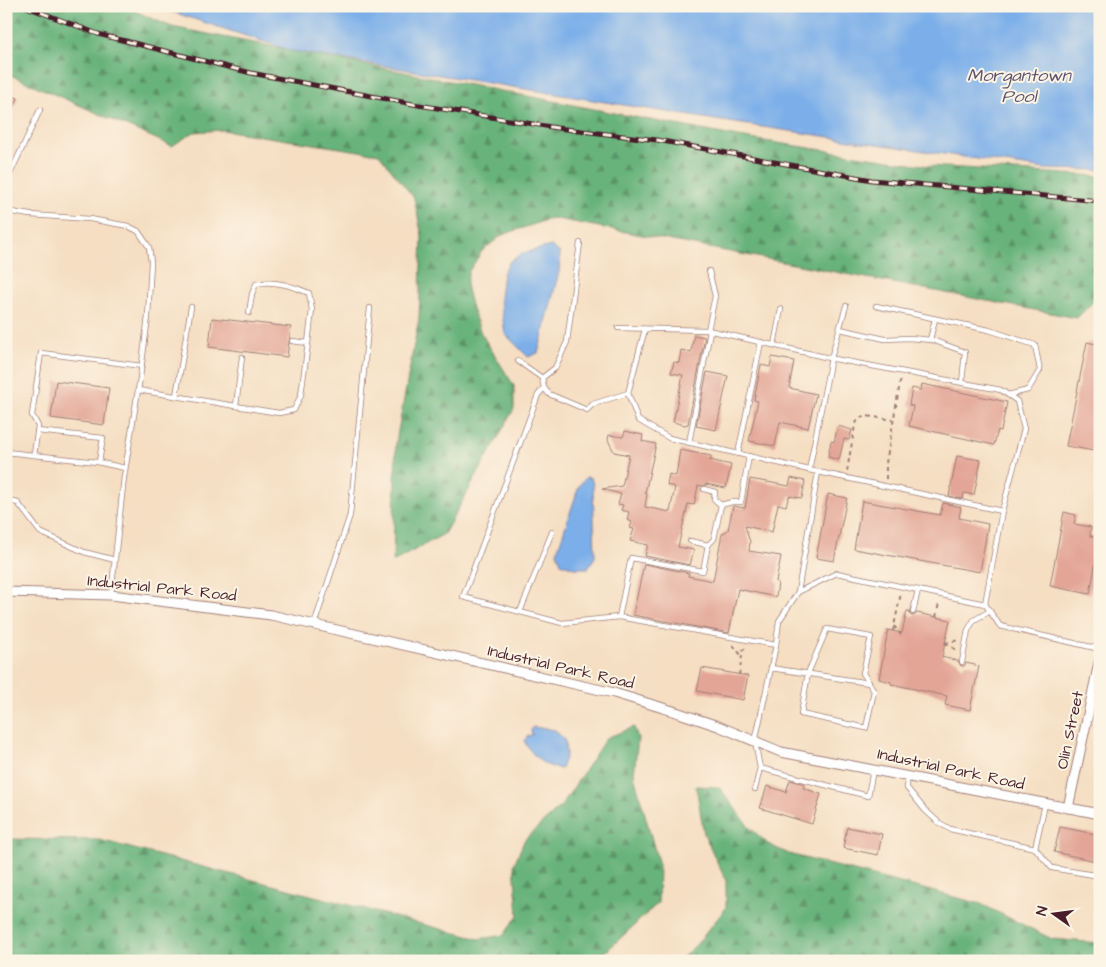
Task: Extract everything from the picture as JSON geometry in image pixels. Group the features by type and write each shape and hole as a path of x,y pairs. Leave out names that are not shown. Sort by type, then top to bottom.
{"street":[{"name":"Industrial Park Road","path":"6,592 111,595 271,615 614,693 682,714 781,752 908,775 1100,814"},
{"name":"Olin Street","path":"1068,808 1095,704 1100,658"}],"lane":[{"path":"6,205 9,176 40,110"},
{"path":"6,211 30,216 90,219 128,226 138,231 149,247 151,262 148,317 125,468 111,595"},
{"path":"542,378 555,368 567,342 580,242"},
{"path":"689,443 715,296 709,272"},
{"path":"138,390 279,413 294,410 301,395 308,343 312,310 309,293 296,287 264,282 256,284 252,294 249,313"},
{"path":"808,470 832,358 846,306"},
{"path":"876,306 989,330 1035,346 1040,370 1028,390 1008,395"},
{"path":"176,396 191,307"},
{"path":"314,625 350,515 370,308"},
{"path":"774,345 781,309"},
{"path":"930,340 934,319"},
{"path":"618,328 709,330 832,358 1001,390 1017,401 1024,429 1002,511 985,604 1000,626 1100,649"},
{"path":"645,329 628,393 638,420 669,438 1002,511"},
{"path":"840,329 885,339 909,338 930,340 965,352 962,383"},
{"path":"292,341 308,343"},
{"path":"738,454 761,342"},
{"path":"34,455 38,426 32,415 41,353 142,366"},
{"path":"236,406 242,357"},
{"path":"518,361 542,378 544,388 549,394 586,410 593,404 628,393"},
{"path":"544,388 538,395 463,597 562,623 618,617 776,645"},
{"path":"37,431 103,438 99,462"},
{"path":"6,452 99,462 125,468"},
{"path":"721,506 732,502 741,502 749,456"},
{"path":"755,789 760,768 755,742 776,645 779,621 798,592 818,472"},
{"path":"704,489 716,492 714,499 721,506"},
{"path":"6,500 18,503 40,532 84,552 115,560"},
{"path":"618,617 631,558 703,570 708,545 714,539 721,506"},
{"path":"520,612 552,532"},
{"path":"690,542 708,545"},
{"path":"798,592 837,573 985,604"},
{"path":"913,612 918,590"},
{"path":"962,662 968,630 974,620 990,612"},
{"path":"827,629 871,637 863,673 874,690 866,728 802,714 808,673 827,629"},
{"path":"771,668 869,683"},
{"path":"760,768 868,796 873,769"},
{"path":"908,775 907,788 925,810 938,822 950,829 1035,848 1052,868 1100,876"},
{"path":"1035,848 1045,804"}],"path":[{"path":"886,486 886,463 902,372"},
{"path":"846,478 855,425 860,418 867,416 894,420"},
{"path":"893,631 901,593"},
{"path":"936,617 939,600"},
{"path":"894,626 902,635"},
{"path":"963,654 945,643 966,639"},
{"path":"739,675 743,650 756,641"}],"green space":[{"path":"6,6 123,6 172,27 738,137 929,166 1100,176 1100,295 1077,318 552,218 502,235 482,251 469,271 466,285 481,333 514,386 514,409 444,534 393,562 396,442 419,318 422,236 414,198 379,154 222,130 194,132 172,146 6,73"},
{"path":"634,727 638,738 634,775 659,865 658,903 596,961 6,961 6,839 100,840 479,939 504,935 518,915 514,864 525,839 562,805 606,738"},
{"path":"696,786 719,787 749,827 768,844 789,854 981,904 1052,939 1100,943 1100,961 679,961 697,944 726,908 726,881 704,834"}],"water":[{"name":"Morgantown Pool","path":"154,6 1100,6 1100,170 1045,169 722,121 292,51"},
{"path":"551,246 560,253 559,272 538,353 528,357 505,334 500,298 503,273 510,261 524,253"},
{"path":"586,477 591,478 593,485 595,557 588,568 574,568 561,563 557,552 579,486"},
{"path":"533,727 555,730 565,741 566,755 561,769 544,763 535,756 524,741 528,736 532,735 531,730"}],"building":[{"path":"6,93 18,98 6,123"},
{"path":"212,318 291,327 287,357 209,347"},
{"path":"694,335 705,337 688,424 685,425 673,422 683,375 671,373 674,362 679,363 681,350 691,352"},
{"path":"1087,342 1100,345 1100,422 1094,451 1066,446"},
{"path":"772,357 794,361 789,388 816,394 808,428 780,422 775,446 749,441 758,401 754,400 761,365 770,367"},
{"path":"707,372 728,376 716,430 696,426"},
{"path":"56,381 109,388 104,425 51,418"},
{"path":"922,384 1007,402 1001,431 998,430 994,445 909,426 913,406 909,405 912,388 921,390"},
{"path":"838,426 852,430 849,440 844,439 839,460 828,457 831,441 834,442"},
{"path":"625,431 643,435 642,441 656,444 645,493 647,494 645,507 670,512 675,487 667,485 669,474 676,476 680,450 711,456 710,460 731,465 726,488 706,484 698,486 694,505 688,504 678,547 694,550 690,565 645,556 648,545 630,541 634,529 630,528 632,522 627,520 629,512 621,510 623,505 618,504 621,494 602,489 622,486 629,455 614,452 608,440 609,435 623,437"},
{"path":"957,456 981,460 974,495 964,493 963,499 949,496"},
{"path":"791,478 805,481 802,498 789,496 786,506 778,504 772,532 745,526 750,542 749,551 781,556 776,582 778,583 776,597 738,589 729,633 633,615 644,564 689,573 688,576 713,581 722,534 728,530 733,506 745,508 750,479 789,486"},
{"path":"828,494 847,498 834,561 816,558"},
{"path":"862,501 940,515 943,503 961,507 959,518 988,524 980,572 854,549"},
{"path":"1064,512 1076,515 1074,524 1091,527 1090,536 1100,538 1090,594 1050,586"},
{"path":"907,611 913,616 917,613 950,620 942,657 958,661 961,666 964,666 966,663 979,666 970,710 945,705 947,696 891,684 891,682 879,679 888,630 902,633"},
{"path":"702,668 748,676 743,700 697,691"},
{"path":"790,780 805,784 803,788 821,794 812,824 760,808 767,786 786,792"},
{"path":"847,827 882,834 878,855 843,848"},
{"path":"1060,827 1100,835 1100,862 1054,852"}],"railway":[{"path":"24,6 98,34 251,73 413,104 557,128 657,140 872,180 1100,201"}]}
